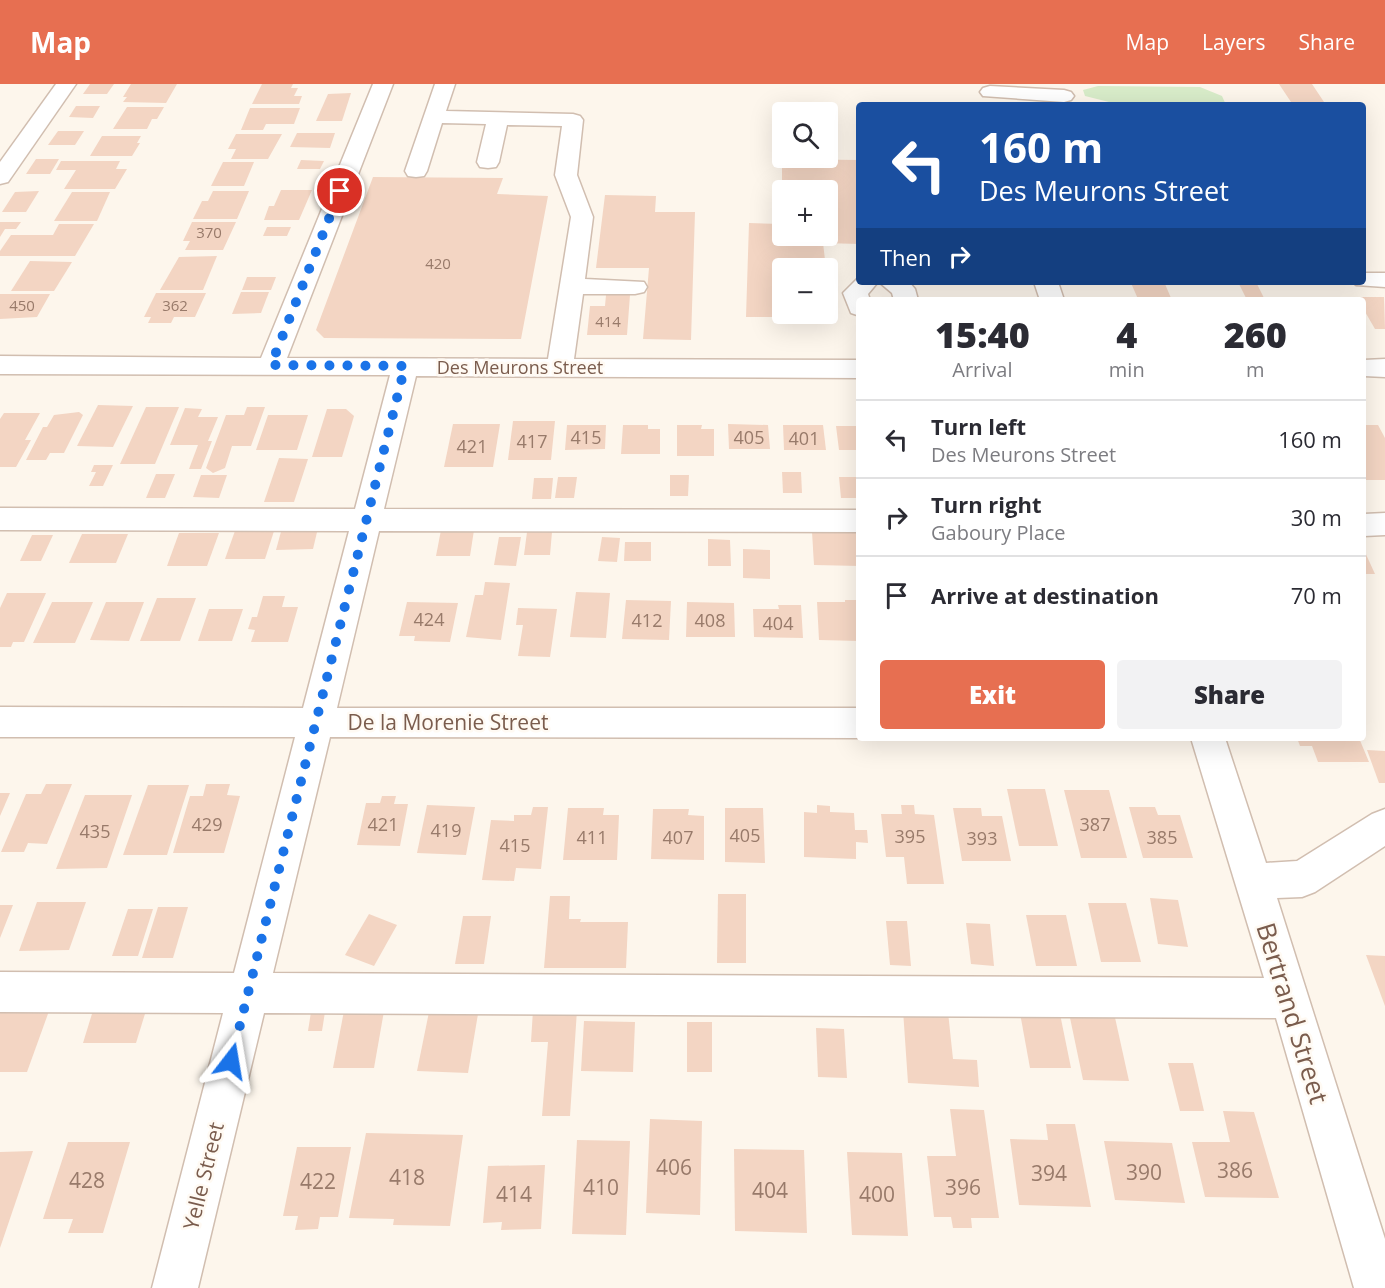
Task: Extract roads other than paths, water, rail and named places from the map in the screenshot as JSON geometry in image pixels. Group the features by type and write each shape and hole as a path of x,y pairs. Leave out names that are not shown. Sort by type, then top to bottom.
{"street":[{"path":"0,177 66,84"},
{"path":"271,365 383,84"},
{"path":"416,171 445,84"},
{"path":"990,94 1064,96"},
{"path":"434,117 573,120 566,175 582,217 560,368"},
{"path":"488,162 498,118"},
{"path":"1366,280 1385,280"},
{"path":"856,297 855,293 863,285"},
{"path":"896,285 903,289 905,297"},
{"path":"572,286 635,287"},
{"name":"Des Meurons Street","path":"0,365 856,369"},
{"name":"Yelle Street","path":"175,1288 405,366"},
{"path":"1366,368 1385,368"},
{"path":"0,519 856,521"},
{"path":"1366,525 1385,524"},
{"name":"De la Morenie Street","path":"0,722 856,723"},
{"name":"Bertrand Street","path":"1209,741 1290,998 1377,1288"},
{"path":"1252,882 1302,879 1385,826"},
{"path":"0,992 1290,998"}]}
